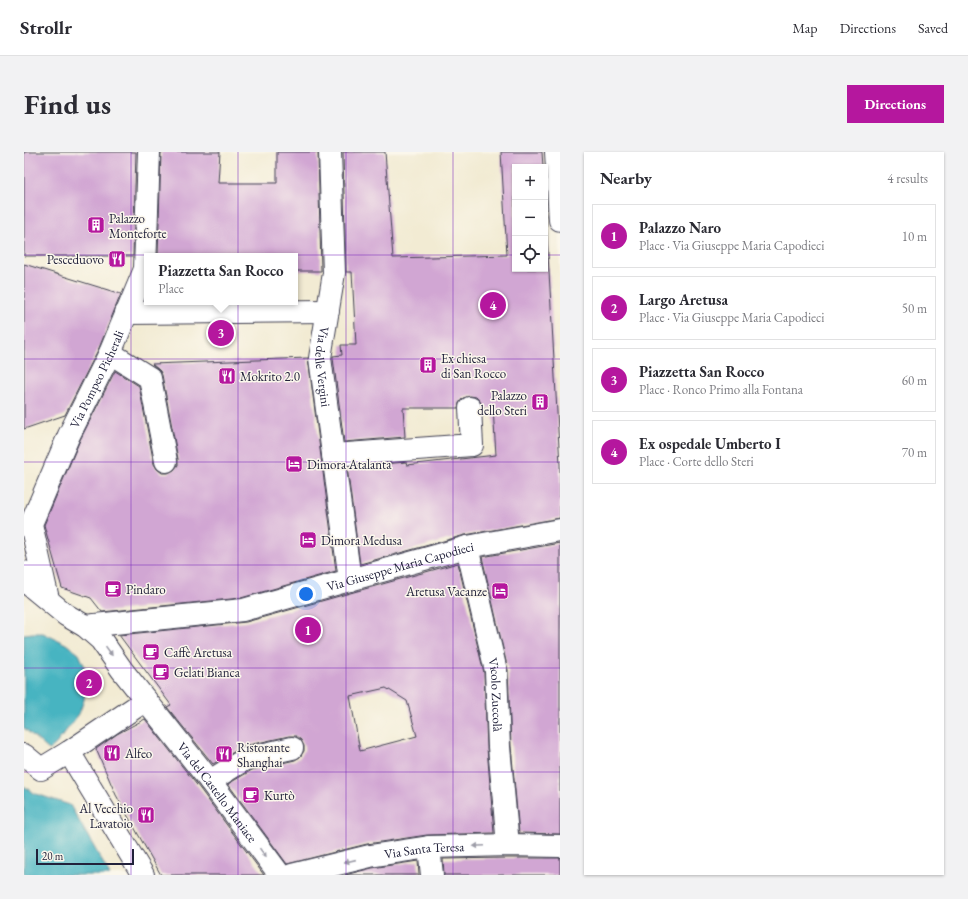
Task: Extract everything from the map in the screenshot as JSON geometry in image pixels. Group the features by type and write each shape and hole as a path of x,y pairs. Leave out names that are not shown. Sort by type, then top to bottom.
{"street":[{"name":"Via Pompeo Picherali","path":"146,253 149,152"},
{"name":"Via delle Vergini","path":"330,152 334,273 320,358 350,580"},
{"path":"556,152 560,220"},
{"name":"Via Pompeo Picherali","path":"32,588 31,524 69,435 110,353 144,271"},
{"path":"126,313 328,311"},
{"path":"110,353 150,378 166,461"},
{"path":"333,455 472,445 470,408"},
{"name":"Via Giuseppe Maria Capodieci","path":"85,626 243,610 467,547 560,530"},
{"name":"Vicolo Zuccolà","path":"467,547 496,671 499,747 508,845"},
{"name":"Via del Castello Maniace","path":"32,588 66,615 85,626 101,640 122,670 210,781 280,875"},
{"path":"24,755 41,769 71,755 150,705"},
{"path":"210,781 247,758 292,748"},
{"path":"71,755 143,875"},
{"name":"Via Santa Teresa","path":"292,875 370,856 429,847 508,845 560,846"},
{"path":"429,847 432,875"}],"water":[{"path":"43,633 66,644 79,654 84,665 86,687 84,700 79,714 56,744 49,750 24,728 24,634"},
{"path":"24,786 33,793 70,805 110,875 24,875"}],"building":[{"name":"Palazzo Monteforte","path":"24,152 136,152 133,256 24,256"},
{"path":"161,152 220,152 218,183 277,183 277,152 318,152 321,271 298,271 298,253 158,253"},
{"path":"343,152 385,152 393,258 507,255 501,152 542,152 543,164 512,164 512,272 548,272 548,254 560,465 560,518 465,535 360,564 347,467 406,462 407,465 496,455 493,408 483,408 480,401 476,397 470,396 463,398 459,403 458,408 403,408 405,437 344,442 333,356 342,355 341,345 356,345 352,272 346,272"},
{"path":"24,264 121,294 99,348 65,415 24,429"},
{"path":"308,358 336,571 241,598 102,612 91,598 62,588 44,525 80,440 115,371 139,386 154,464 162,473 168,473 174,470 178,465 178,459 162,375 160,371 152,364"},
{"path":"560,543 560,834 519,833 511,746 508,670 482,557"},
{"path":"458,563 484,673 487,748 494,833 427,835 367,844 287,864 228,784 252,770 295,760 300,757 304,751 304,746 301,740 296,736 289,736 244,746 213,764 167,707 171,705 119,635 246,622","holes":["386,688 407,701 417,736 360,751 350,696"]},
{"path":"145,719 200,789 264,875 161,875 116,795 96,749 117,734"},
{"path":"560,858 560,875 444,875 443,859"},
{"path":"418,861 419,875 345,875 372,868"}],"place":[{"name":"Palazzo Monteforte","path":"96,225"},
{"name":"Pesceduovo","path":"117,259"},
{"name":"Ex ospedale Umberto I","path":"493,305"},
{"name":"Piazzetta San Rocco","path":"221,333"},
{"name":"Ex chiesa di San Rocco","path":"428,365"},
{"name":"Mokrito 2.0","path":"227,376"},
{"name":"Palazzo dello Steri","path":"540,402"},
{"name":"Dimora Atalanta","path":"294,464"},
{"name":"Dimora Medusa","path":"308,540"},
{"name":"Pindaro","path":"113,589"},
{"name":"Aretusa Vacanze","path":"500,591"},
{"name":"Palazzo Naro","path":"308,630"},
{"name":"Caffè Aretusa","path":"151,652"},
{"name":"Gelati Bianca","path":"161,672"},
{"name":"Largo Aretusa","path":"89,683"},
{"name":"Alfeo","path":"112,753"},
{"name":"Ristorante Shanghai","path":"224,754"},
{"name":"Kurtò","path":"251,795"},
{"name":"Al Vecchio Lavatoio","path":"146,815"}]}
